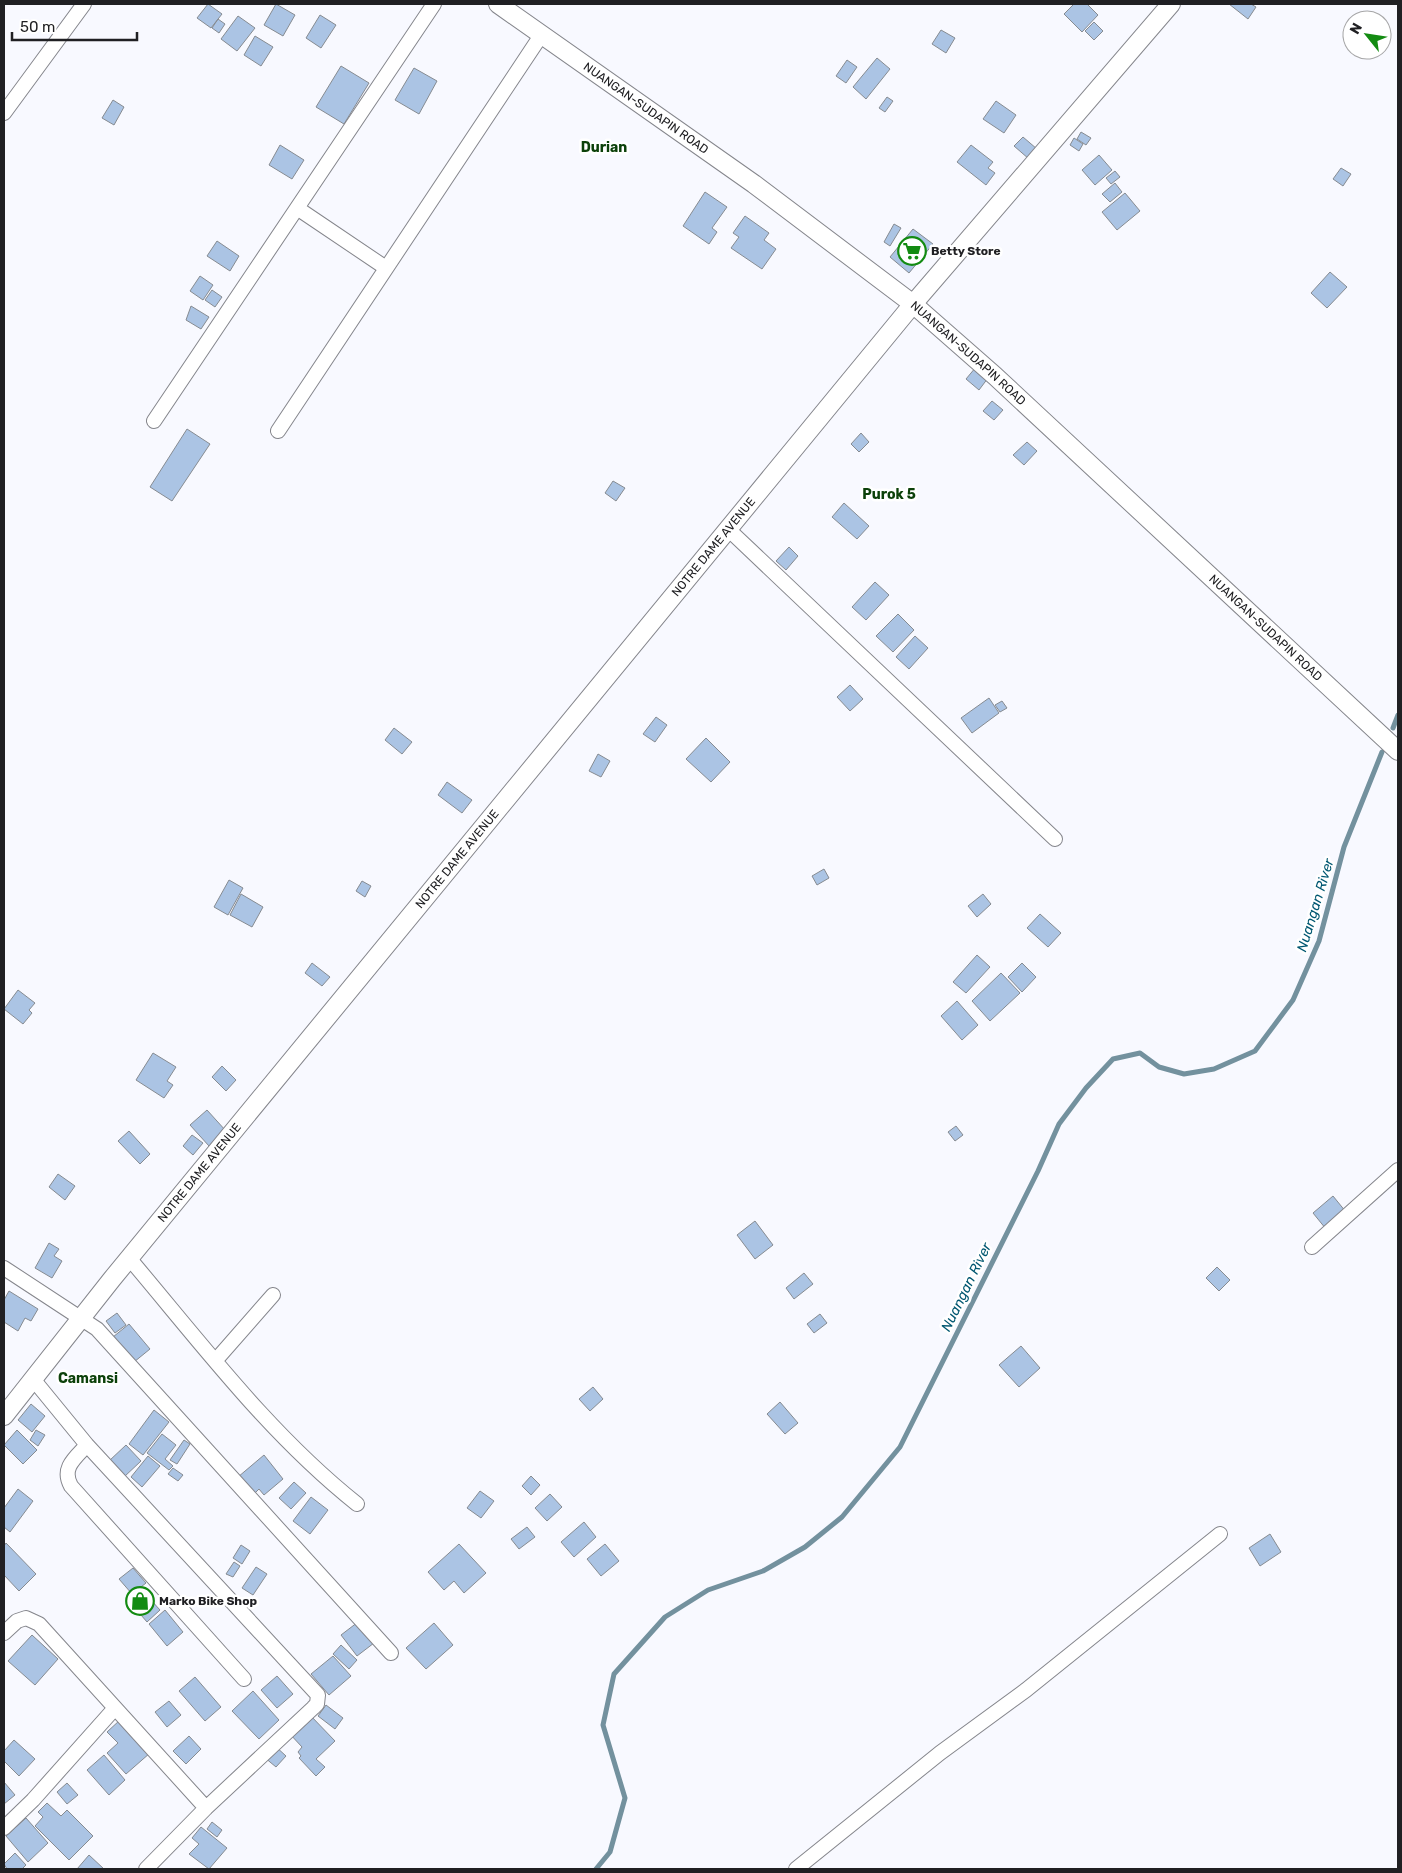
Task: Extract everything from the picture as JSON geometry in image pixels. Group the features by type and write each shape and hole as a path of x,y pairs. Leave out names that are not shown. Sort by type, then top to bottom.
{"street":[{"path":"4,113 84,4"},
{"path":"154,421 434,4"},
{"name":"NUANGAN-SUDAPIN ROAD","path":"498,4 754,184 913,304 995,376 1398,751"},
{"name":"NOTRE DAME AVENUE","path":"4,1416 129,1258 913,304 1171,4"},
{"path":"278,431 542,34"},
{"path":"297,208 386,268"},
{"path":"728,529 1055,839"},
{"path":"1312,1247 1398,1170"},
{"path":"129,1258 285,1439 320,1475 357,1504"},
{"path":"4,1268 97,1329 391,1652"},
{"path":"216,1360 273,1295"},
{"path":"33,1379 87,1445 318,1695 317,1704 206,1808 146,1869"},
{"path":"87,1445 74,1458 66,1471 66,1478 71,1486 244,1679"},
{"path":"796,1869 940,1753 1026,1690 1220,1534"},
{"path":"4,1634 17,1621 26,1618 39,1624 206,1808"},
{"path":"4,1828 33,1800 115,1708"}],"building":[{"path":"208,4 222,14 211,28 197,18"},
{"path":"276,4 295,15 283,36 264,25"},
{"path":"1074,4 1087,4 1098,15 1082,32 1064,14"},
{"path":"1229,4 1251,4 1256,7 1248,19"},
{"path":"320,15 336,25 321,48 306,38"},
{"path":"238,16 255,28 237,51 221,39"},
{"path":"218,19 225,24 219,33 212,28"},
{"path":"1094,22 1103,31 1094,40 1085,31"},
{"path":"941,30 955,38 946,53 932,44"},
{"path":"255,36 273,47 261,66 244,55"},
{"path":"877,58 890,69 866,99 853,87"},
{"path":"847,60 857,67 846,83 836,76"},
{"path":"341,66 369,83 344,124 316,107"},
{"path":"414,68 437,81 419,114 395,100"},
{"path":"887,97 893,101 885,112 879,108"},
{"path":"113,100 124,107 114,125 102,118"},
{"path":"996,101 1016,115 1004,133 983,119"},
{"path":"1081,132 1091,138 1086,145 1077,139"},
{"path":"1023,137 1037,149 1029,159 1014,146"},
{"path":"1074,138 1083,144 1079,151 1070,145"},
{"path":"280,145 304,160 292,179 269,165"},
{"path":"971,145 993,162 988,168 995,173 986,185 957,162"},
{"path":"1099,155 1112,170 1095,185 1082,170"},
{"path":"1341,168 1351,174 1343,186 1333,179"},
{"path":"1115,171 1120,177 1111,184 1106,178"},
{"path":"1115,183 1122,192 1110,202 1102,194"},
{"path":"705,192 727,207 712,228 717,232 709,244 683,226"},
{"path":"1125,193 1140,211 1117,230 1102,212"},
{"path":"745,216 769,233 764,240 776,249 762,269 731,248 739,237 733,233"},
{"path":"894,224 901,228 890,246 884,242"},
{"path":"913,229 933,244 909,273 890,257"},
{"path":"217,241 239,256 230,271 207,256"},
{"path":"1330,272 1347,287 1327,308 1311,293"},
{"path":"200,276 213,285 203,300 190,291"},
{"path":"212,290 222,297 215,307 205,300"},
{"path":"191,306 209,317 201,329 186,320"},
{"path":"976,367 988,378 979,390 966,379"},
{"path":"992,401 1003,410 994,420 983,411"},
{"path":"187,429 210,444 172,501 150,487"},
{"path":"861,433 869,442 859,452 851,444"},
{"path":"1027,442 1037,451 1024,465 1013,455"},
{"path":"613,481 625,488 616,501 605,493"},
{"path":"844,503 869,526 857,539 832,517"},
{"path":"789,547 798,556 786,570 776,561"},
{"path":"875,582 889,595 866,620 852,607"},
{"path":"898,614 914,630 893,652 876,636"},
{"path":"915,636 928,648 909,669 896,657"},
{"path":"850,685 863,699 850,711 837,697"},
{"path":"989,698 999,713 972,733 961,718"},
{"path":"1002,701 1007,708 1000,712 995,705"},
{"path":"656,717 667,725 655,742 643,734"},
{"path":"394,728 412,742 402,754 385,740"},
{"path":"706,738 730,762 711,782 686,759"},
{"path":"598,754 610,761 601,777 589,771"},
{"path":"447,782 472,800 462,813 438,795"},
{"path":"824,869 829,878 817,885 812,876"},
{"path":"229,880 243,888 228,915 214,907"},
{"path":"362,881 371,886 365,897 356,891"},
{"path":"241,894 263,907 252,927 230,915"},
{"path":"983,894 991,904 977,917 968,906"},
{"path":"1040,914 1061,933 1048,947 1027,928"},
{"path":"977,955 990,967 966,993 953,982"},
{"path":"312,963 330,977 322,986 305,973"},
{"path":"1022,963 1036,977 1022,992 1008,977"},
{"path":"1001,973 1020,993 990,1021 972,1001"},
{"path":"18,990 35,1003 29,1010 32,1013 23,1024 4,1009"},
{"path":"957,1001 978,1025 962,1040 941,1016"},
{"path":"153,1053 176,1067 167,1081 173,1085 164,1098 136,1080"},
{"path":"222,1066 236,1080 226,1091 212,1077"},
{"path":"207,1110 226,1131 209,1146 190,1125"},
{"path":"956,1126 963,1135 955,1141 948,1132"},
{"path":"129,1131 150,1154 140,1164 118,1141"},
{"path":"192,1135 203,1143 193,1155 183,1146"},
{"path":"58,1174 75,1186 65,1200 49,1187"},
{"path":"1333,1196 1346,1212 1326,1229 1313,1213"},
{"path":"755,1221 773,1245 755,1259 737,1235"},
{"path":"49,1243 59,1249 54,1256 62,1261 52,1278 35,1268"},
{"path":"1217,1267 1230,1280 1219,1291 1206,1278"},
{"path":"804,1273 813,1284 794,1299 786,1288"},
{"path":"9,1291 38,1309 31,1321 25,1318 18,1331 4,1322 4,1300"},
{"path":"117,1313 126,1325 115,1333 106,1321"},
{"path":"820,1314 827,1323 814,1333 807,1324"},
{"path":"129,1324 150,1349 134,1362 113,1337"},
{"path":"1021,1346 1040,1368 1019,1387 999,1365"},
{"path":"593,1387 603,1399 590,1411 579,1399"},
{"path":"780,1402 798,1423 785,1434 767,1414"},
{"path":"31,1404 45,1416 32,1432 18,1420"},
{"path":"154,1410 169,1422 143,1455 129,1444"},
{"path":"17,1430 37,1450 23,1464 4,1445"},
{"path":"36,1430 45,1435 38,1446 30,1440"},
{"path":"162,1434 176,1445 165,1459 173,1466 169,1470 147,1453"},
{"path":"184,1440 190,1444 177,1464 170,1460"},
{"path":"126,1445 141,1461 124,1477 109,1461"},
{"path":"264,1455 283,1479 264,1495 259,1489 253,1495 238,1477"},
{"path":"148,1456 160,1466 142,1487 131,1477"},
{"path":"173,1468 183,1475 178,1481 168,1474"},
{"path":"531,1476 540,1485 531,1495 522,1486"},
{"path":"294,1482 306,1493 291,1509 279,1498"},
{"path":"18,1489 33,1501 10,1532 4,1527 4,1508"},
{"path":"480,1491 494,1501 481,1518 467,1508"},
{"path":"550,1494 562,1507 547,1521 535,1508"},
{"path":"311,1497 328,1510 310,1534 293,1521"},
{"path":"584,1522 596,1537 574,1557 561,1542"},
{"path":"527,1527 535,1537 519,1549 511,1539"},
{"path":"1270,1534 1281,1552 1260,1566 1249,1548"},
{"path":"6,1543 36,1574 19,1591 4,1575 4,1546"},
{"path":"459,1544 486,1573 464,1593 454,1581 444,1590 428,1572"},
{"path":"605,1544 619,1561 601,1576 587,1559"},
{"path":"241,1545 250,1551 242,1564 233,1558"},
{"path":"234,1562 240,1566 233,1577 226,1574"},
{"path":"256,1567 267,1574 253,1595 242,1588"},
{"path":"133,1568 146,1583 132,1594 119,1579"},
{"path":"141,1589 160,1610 147,1622 129,1601"},
{"path":"165,1610 183,1632 167,1646 149,1624"},
{"path":"358,1622 374,1643 357,1656 341,1635"},
{"path":"434,1623 453,1645 426,1669 406,1648"},
{"path":"32,1635 58,1659 35,1685 8,1661"},
{"path":"341,1645 357,1660 349,1669 333,1654"},
{"path":"333,1656 351,1676 329,1695 311,1674"},
{"path":"277,1676 293,1694 277,1708 261,1690"},
{"path":"195,1677 221,1707 205,1721 179,1691"},
{"path":"253,1691 279,1720 259,1739 232,1711"},
{"path":"169,1701 181,1715 167,1727 155,1712"},
{"path":"326,1705 343,1718 335,1729 318,1716"},
{"path":"309,1714 335,1741 316,1759 325,1767 316,1776 299,1758 301,1756 298,1752 302,1747 289,1733"},
{"path":"120,1720 150,1753 126,1774 107,1753 118,1743 107,1732"},
{"path":"189,1736 201,1749 186,1764 173,1751"},
{"path":"14,1740 35,1759 19,1776 4,1761 4,1751"},
{"path":"274,1745 286,1756 276,1767 264,1757"},
{"path":"104,1755 125,1780 109,1795 87,1770"},
{"path":"4,1782 15,1795 4,1804"},
{"path":"67,1783 78,1795 67,1804 57,1792"},
{"path":"47,1803 61,1816 67,1810 93,1836 69,1860 35,1826 43,1817 38,1812"},
{"path":"26,1818 48,1843 28,1862 6,1836"},
{"path":"212,1822 222,1830 217,1837 207,1829"},
{"path":"201,1827 227,1848 209,1869 189,1854 199,1844 192,1838"},
{"path":"15,1853 26,1865 22,1869 7,1869 4,1864"},
{"path":"89,1855 104,1869 77,1869"}],"waterway":[{"name":"Nuangan River","path":"1393,728 1398,715"},
{"name":"Nuangan River","path":"596,1869 610,1852 625,1798 603,1725 614,1674 665,1617 708,1590 763,1571 805,1547 842,1517 900,1447 1038,1171 1059,1124 1086,1088 1113,1059 1140,1053 1159,1067 1184,1074 1214,1069 1255,1051 1293,1000 1319,941 1344,847 1382,752"}],"place":[{"name":"Betty Store","path":"912,251"},
{"name":"Marko Bike Shop","path":"140,1601"}],"district":[{"name":"Durian","path":"604,147"},
{"name":"Purok 5","path":"889,494"},
{"name":"Camansi","path":"88,1378"}]}
